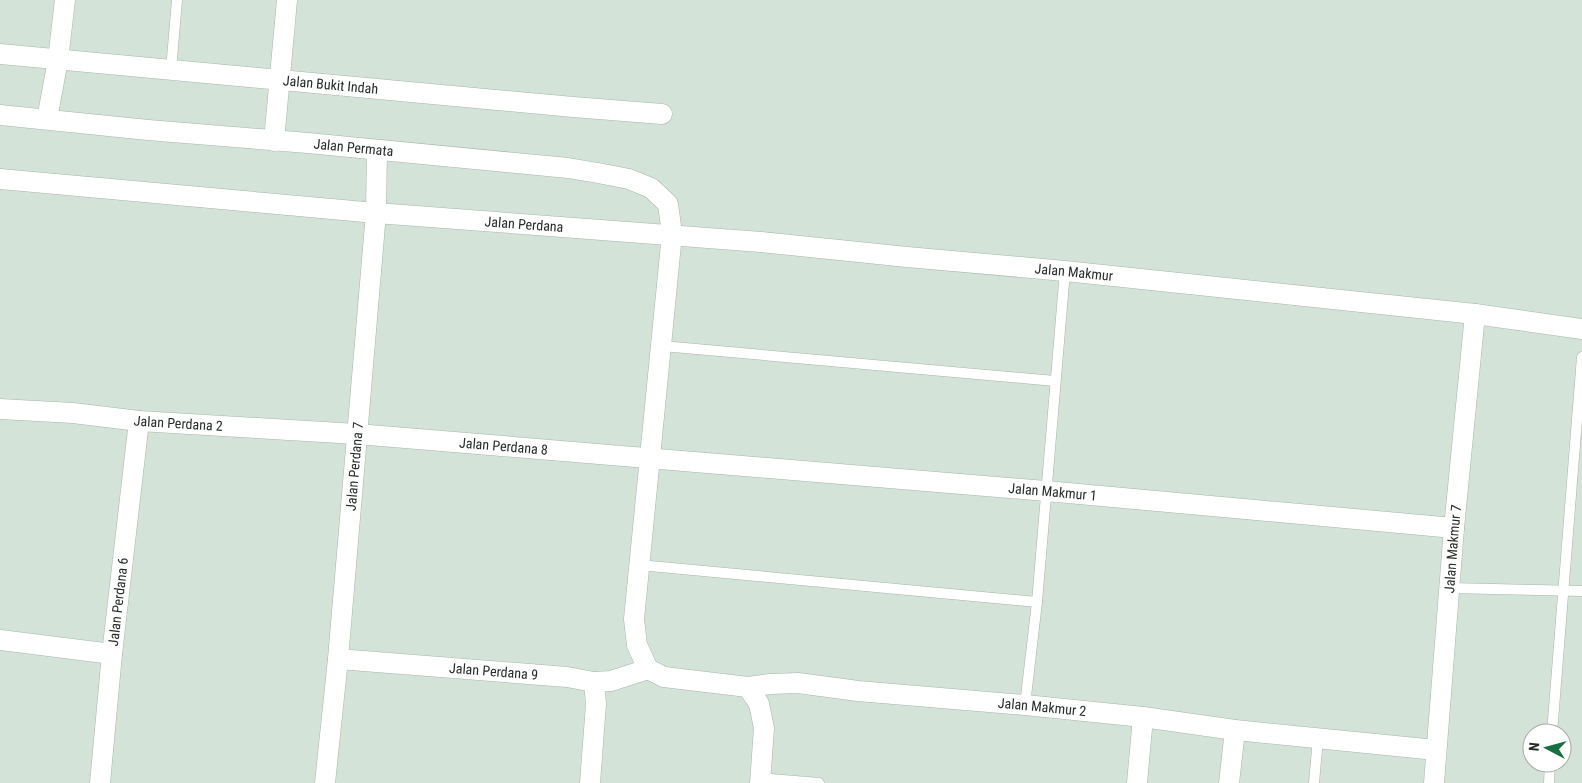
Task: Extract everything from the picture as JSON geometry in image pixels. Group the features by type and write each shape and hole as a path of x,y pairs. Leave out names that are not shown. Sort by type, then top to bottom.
{"street":[{"path":"47,119 58,60 65,0"},
{"path":"274,141 287,0"},
{"name":"Jalan Bukit Indah","path":"0,54 662,114"},
{"name":"Jalan Permata","path":"0,115 568,168 629,179 651,188 668,204 672,234"},
{"name":"Jalan Perdana 7","path":"325,783 338,659 376,213 377,150"},
{"name":"Jalan Perdana","path":"0,179 376,213 672,234"},
{"path":"648,669 637,645 634,619 672,234"},
{"name":"Jalan Makmur","path":"672,234 1065,271 1475,314 1582,329"},
{"name":"Jalan Makmur 7","path":"1434,783 1454,528 1475,314"},
{"name":"Jalan Perdana 2","path":"0,409 73,412 139,421 357,434"},
{"name":"Jalan Perdana 6","path":"100,783 112,654 139,421"},
{"name":"Jalan Perdana 8","path":"357,434 651,458"},
{"name":"Jalan Makmur 1","path":"651,458 1454,528"},
{"path":"0,640 112,654"},
{"name":"Jalan Perdana 9","path":"338,659 567,677 594,682 611,681 648,669"},
{"name":"Jalan Makmur 2","path":"648,669 664,676 748,687 798,683 858,691 1143,717 1234,730 1436,750"},
{"path":"590,783 596,704 594,682"},
{"path":"748,687 759,704 764,728 760,781"},
{"path":"1137,783 1143,717"},
{"path":"1229,783 1234,730"}],"lane":[{"path":"171,70 177,0"},
{"path":"1025,705 1037,602 1065,271"},
{"path":"662,346 1055,381"},
{"path":"1553,723 1582,357"},
{"path":"639,565 1037,602"},
{"path":"1449,588 1582,591"},
{"path":"1314,783 1318,738"},
{"path":"760,781 819,783"}]}
